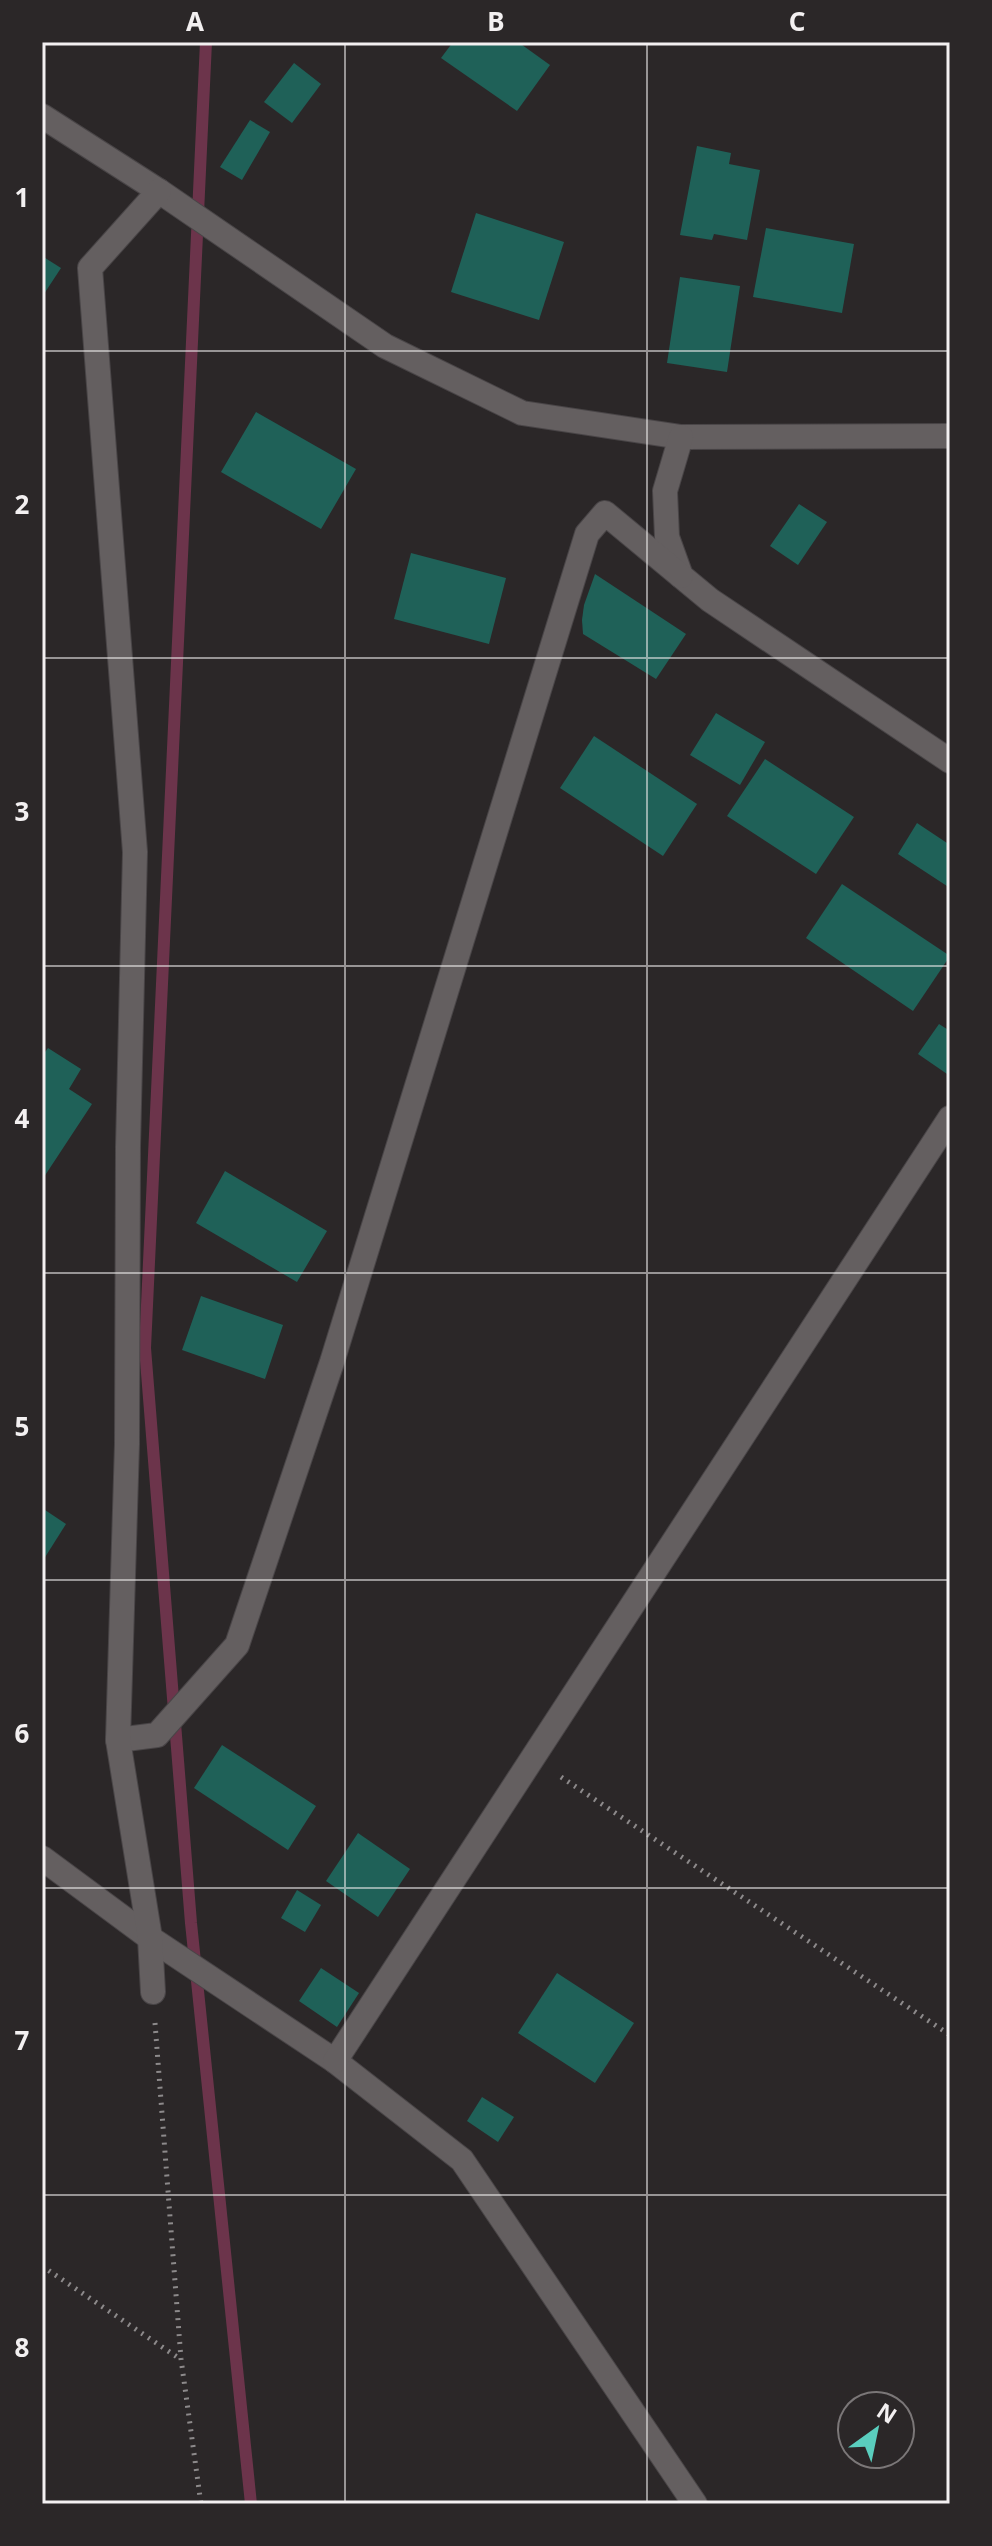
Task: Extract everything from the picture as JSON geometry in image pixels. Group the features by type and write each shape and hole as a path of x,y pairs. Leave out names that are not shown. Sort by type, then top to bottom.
{"street":[{"path":"42,116 159,191 385,346 522,413 681,437 950,436"},
{"path":"153,1992 150,1938 118,1740 127,1444 128,1147 135,852 90,268 159,191"},
{"path":"681,437 665,491 667,537 681,576"},
{"path":"118,1740 157,1735 237,1645 332,1362 587,534 605,513 710,600 950,761"},
{"path":"335,2061 533,1758 942,1146 950,1118"},
{"path":"42,1858 150,1938 335,2061 462,2160 695,2504"}],"path":[{"path":"533,1758 950,2035"},
{"path":"153,1992 181,2359 201,2504"},
{"path":"42,2266 181,2359"}],"building":[{"path":"453,42 518,42 550,65 517,111 441,58"},
{"path":"294,63 321,84 292,123 264,102"},
{"path":"250,120 270,132 242,180 220,167"},
{"path":"697,146 731,153 729,164 760,170 747,240 714,234 712,240 680,235"},
{"path":"476,213 564,242 539,320 451,292"},
{"path":"766,228 854,244 842,313 753,297"},
{"path":"42,256 61,268 42,297"},
{"path":"680,277 740,286 727,372 667,363"},
{"path":"256,412 356,469 321,529 221,472"},
{"path":"799,504 827,522 798,565 770,546"},
{"path":"411,553 506,578 489,644 394,619"},
{"path":"595,574 686,634 656,679 583,634 584,605"},
{"path":"716,713 765,742 740,785 690,755"},
{"path":"594,736 697,804 663,856 560,788"},
{"path":"765,759 854,817 816,874 727,816"},
{"path":"917,823 950,845 950,888 898,854"},
{"path":"842,884 950,956 913,1011 806,938"},
{"path":"939,1024 950,1031 950,1076 918,1054"},
{"path":"48,1048 81,1069 69,1089 92,1104 42,1180 42,1056"},
{"path":"225,1171 327,1231 297,1282 196,1223"},
{"path":"201,1296 283,1325 265,1379 182,1350"},
{"path":"42,1508 66,1524 42,1562"},
{"path":"222,1745 316,1806 288,1850 194,1788"},
{"path":"358,1833 410,1869 378,1917 326,1881"},
{"path":"297,1890 321,1905 305,1932 281,1918"},
{"path":"321,1968 359,1993 337,2027 299,2001"},
{"path":"557,1973 634,2023 595,2083 518,2033"},
{"path":"482,2097 514,2117 498,2142 467,2121"}],"waterway":[{"path":"206,42 145,1348 191,1923 251,2504"}]}
